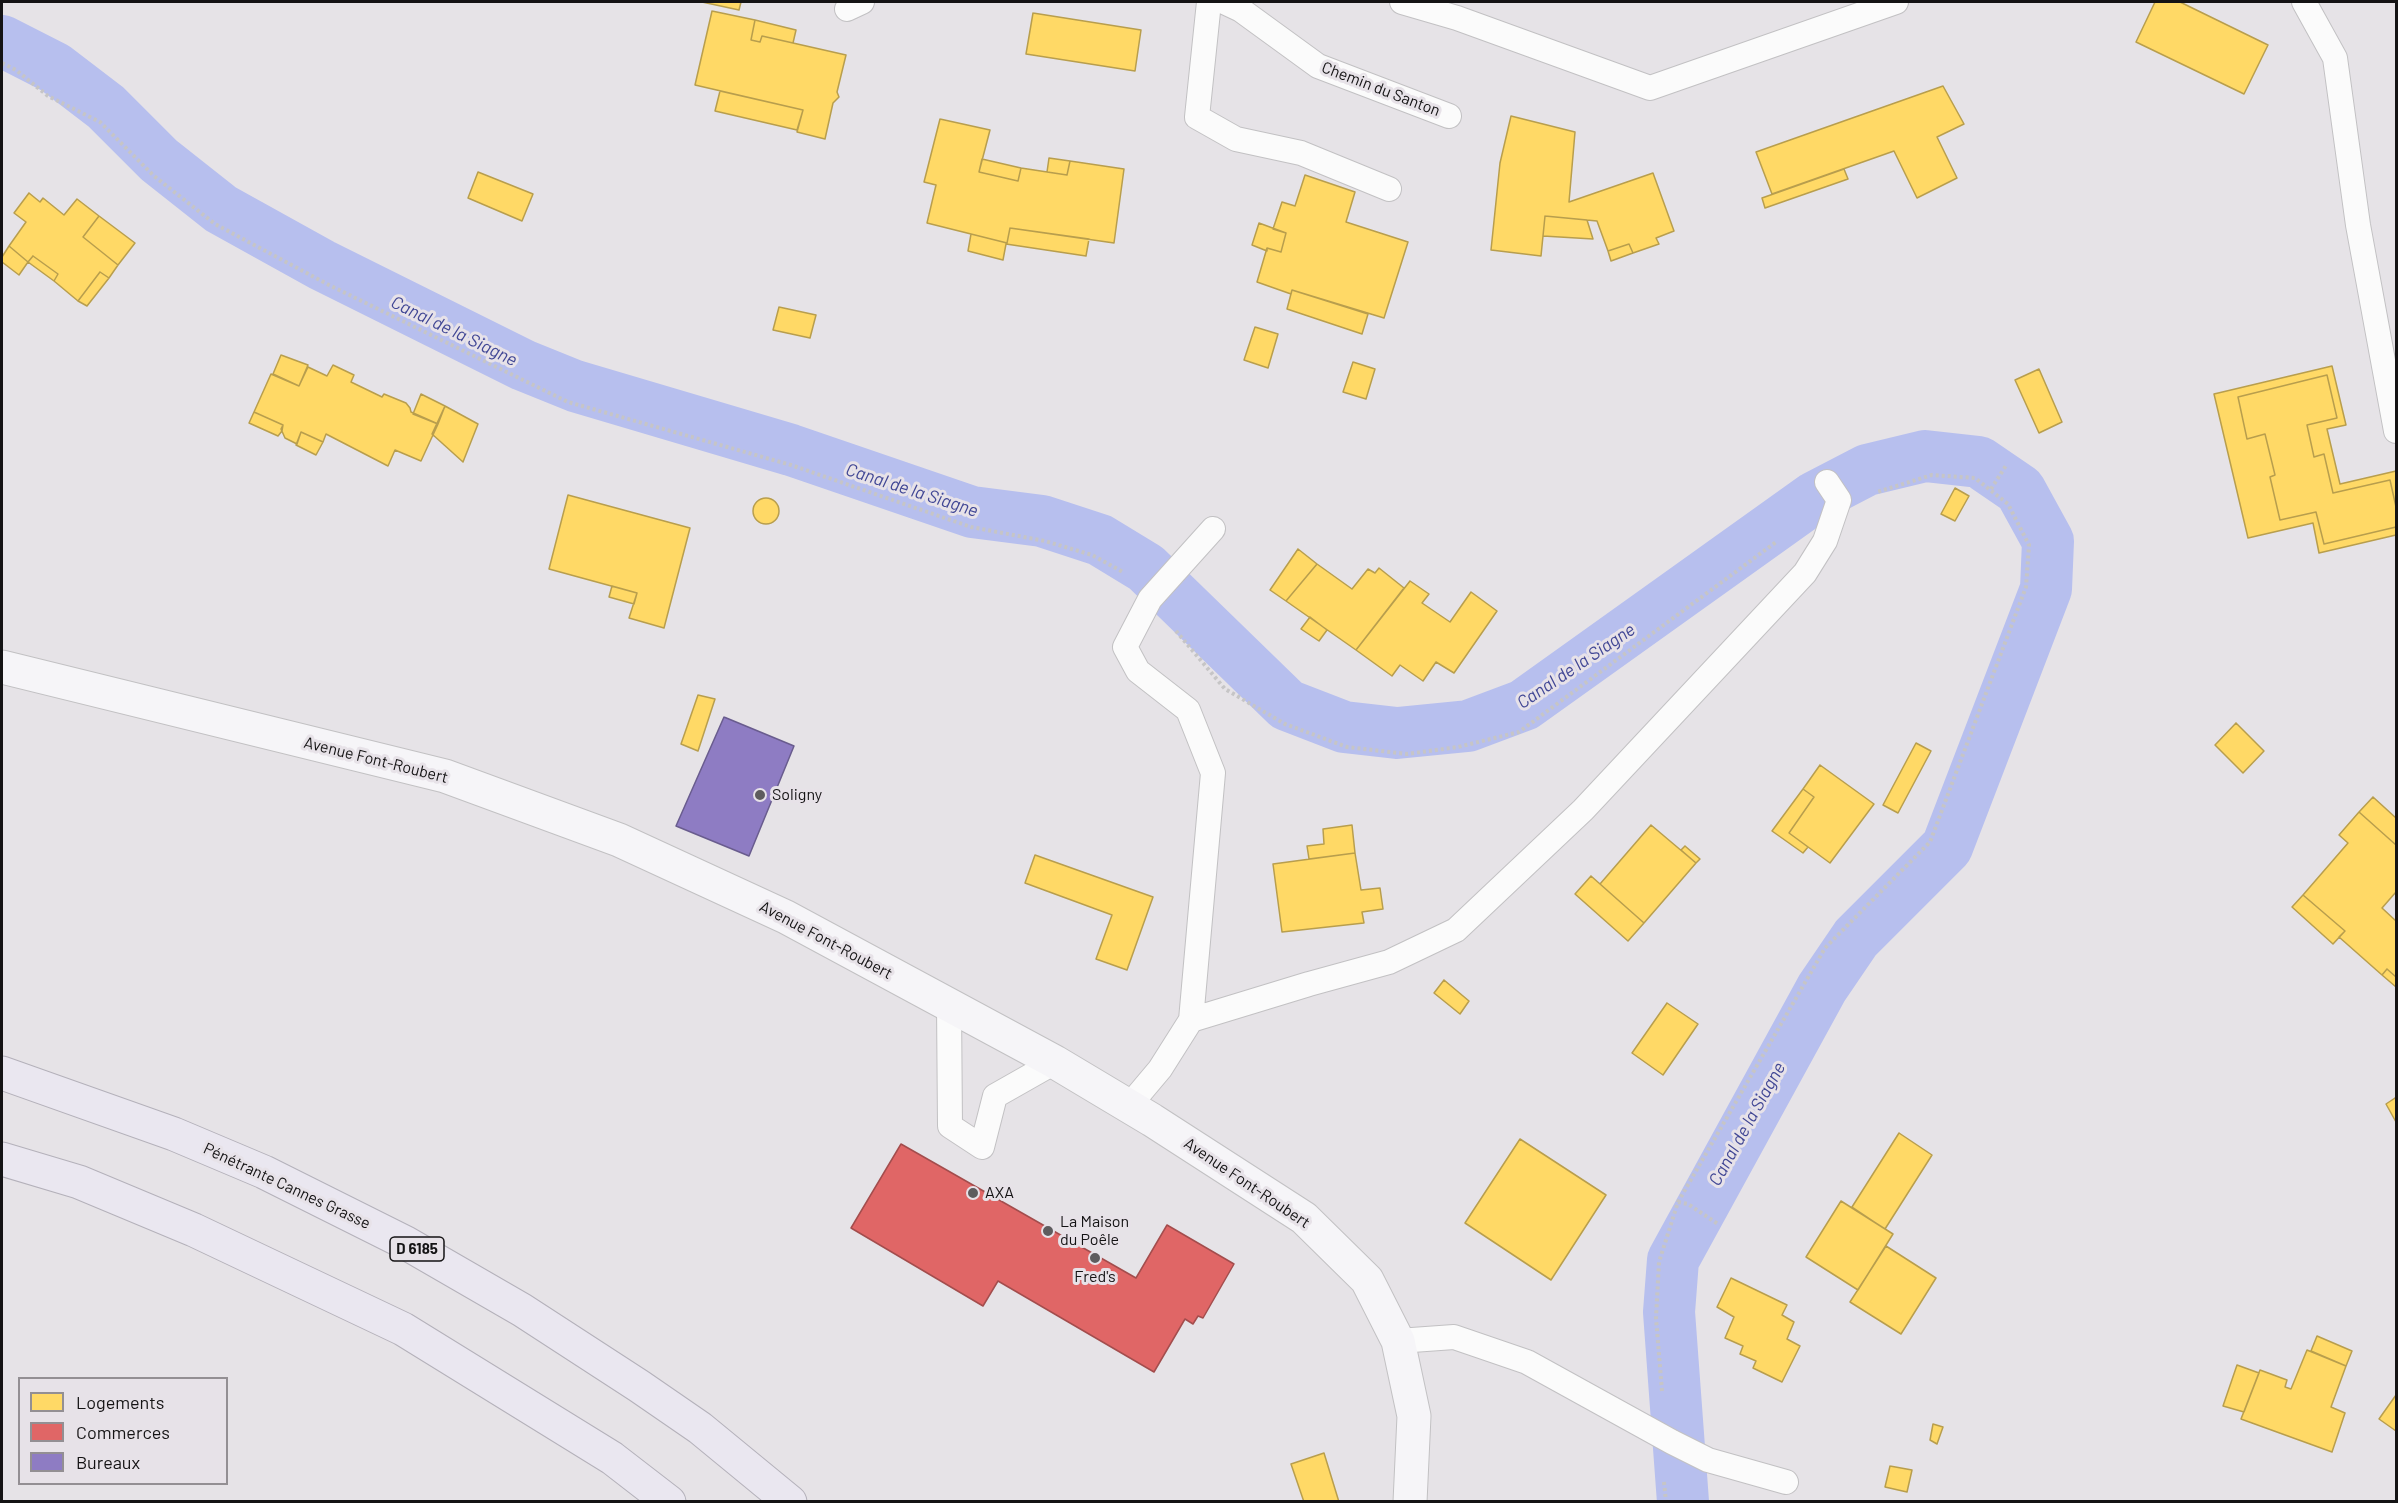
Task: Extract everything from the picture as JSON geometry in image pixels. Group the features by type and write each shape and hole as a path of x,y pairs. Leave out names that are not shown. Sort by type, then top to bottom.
{"highway":[{"name":"Pénétrante Cannes Grasse","path":"2,1073 174,1134 264,1172 406,1243 522,1310 630,1380 700,1428 790,1502"},
{"path":"2,1159 79,1182 194,1230 403,1329 612,1458 669,1502"}],"main road":[{"name":"Avenue Font-Roubert","path":"2,667 445,776 620,840 786,917 1055,1062 1152,1120 1304,1218 1367,1280 1398,1341 1414,1416 1410,1502"}],"lane":[{"path":"1209,2 1197,117 1236,139 1300,153 1389,189"},
{"name":"Chemin du Santon","path":"1224,2 1241,10 1318,66 1449,116"},
{"path":"1402,2 1457,18 1650,88 1896,2"},
{"path":"2304,2 2335,58 2358,225 2397,431"},
{"path":"1191,1020 1389,962 1456,930 1582,810 1805,573 1826,541 1833,500"},
{"path":"1128,1107 1160,1069 1191,1020 1213,773 1188,710 1138,671 1125,647 1153,596 1214,529"},
{"path":"949,1005 950,1126 982,1147 995,1096 1055,1062"},
{"path":"1398,1341 1454,1337 1527,1362 1708,1460 1786,1482"}],"path":[{"path":"2,63 16,70 48,96 100,122 154,176 215,224 329,285 568,402 791,465 971,527 1045,541 1092,555 1135,578 1153,596 1225,689 1285,724 1347,747 1407,754 1458,747 1519,732 1833,500 1932,475 1975,478 1991,489 2008,504 2029,545 2026,587 1930,842 1825,948 1678,1202 1659,1262 1656,1318 1666,1438"},
{"path":"1991,489 2007,464"},
{"path":"1678,1202 1688,1204 1718,1224"}],"building: Logements":[{"path":"702,2 741,2 739,10"},
{"path":"2155,2 2180,2 2268,45 2244,94 2136,42"},
{"path":"712,11 755,20 751,40 760,42 762,36 846,55 837,92 839,97 833,103 825,139 797,132 803,110 695,85"},
{"path":"1033,13 1141,30 1135,71 1026,54"},
{"path":"755,20 796,30 793,43 762,36 760,42 751,40"},
{"path":"1943,86 1964,124 1937,137 1957,178 1917,198 1894,151 1772,194 1756,152"},
{"path":"720,91 803,110 797,130 715,111"},
{"path":"1511,116 1575,132 1569,202 1653,173 1674,231 1656,238 1659,244 1633,253 1629,244 1608,251 1597,221 1545,216 1541,256 1491,250 1500,163"},
{"path":"940,119 990,130 979,172 1018,181 1021,168 1067,175 1070,161 1124,169 1114,243 1010,228 1007,243 927,223 936,185 924,182"},
{"path":"1049,158 1070,161 1067,175 1047,172"},
{"path":"982,159 1021,168 1018,181 979,172"},
{"path":"1844,169 1848,179 1765,208 1762,198"},
{"path":"478,172 533,194 522,221 468,198"},
{"path":"1305,175 1355,192 1346,222 1408,242 1384,318 1292,290 1291,294 1257,282 1267,248 1281,252 1286,233 1273,229 1282,202 1295,206"},
{"path":"29,193 40,202 43,198 64,215 77,199 99,216 83,237 118,265 109,278 100,272 78,301 54,281 58,274 33,256 28,262 9,246 26,222 14,213"},
{"path":"99,216 135,243 118,265 83,237"},
{"path":"1545,216 1587,220 1593,239 1543,236"},
{"path":"1259,223 1286,233 1281,252 1267,248 1267,251 1252,245"},
{"path":"1010,228 1089,239 1086,256 1006,244 1003,260 968,251 971,234 1007,243"},
{"path":"1629,244 1633,253 1611,261 1608,251"},
{"path":"9,246 28,262 19,275 2,262 2,257"},
{"path":"33,256 58,274 54,281 28,262"},
{"path":"100,272 109,278 87,306 78,301"},
{"path":"1292,290 1368,314 1362,334 1287,309"},
{"path":"779,307 816,315 810,338 773,330"},
{"path":"1255,327 1278,334 1268,368 1244,360"},
{"path":"281,355 308,365 299,386 273,374"},
{"path":"1353,362 1375,369 1366,399 1343,392"},
{"path":"333,365 354,375 351,382 382,397 384,394 406,403 411,412 438,424 421,461 395,450 388,466 326,434 323,442 301,432 297,444 285,438 281,429 283,425 254,412 271,374 299,386 308,367 327,376"},
{"path":"2332,366 2346,425 2327,429 2340,484 2396,471 2396,507 2390,480 2333,493 2324,454 2314,457 2307,425 2337,418 2327,375 2238,397 2247,439 2265,434 2275,475 2270,477 2280,520 2316,512 2324,544 2396,527 2396,535 2319,553 2313,523 2248,538 2214,394"},
{"path":"2039,369 2062,422 2039,433 2015,380"},
{"path":"2327,375 2337,418 2307,425 2314,457 2324,454 2333,493 2390,480 2396,507 2396,527 2324,544 2316,512 2280,520 2270,477 2275,475 2265,434 2247,439 2238,397"},
{"path":"421,394 445,406 438,424 413,414"},
{"path":"445,406 478,424 463,462 432,434"},
{"path":"254,412 283,425 278,436 249,423"},
{"path":"301,432 323,442 316,455 296,445"},
{"path":"1955,488 1969,496 1955,521 1941,514"},
{"path":"568,495 690,528 664,628 629,618 637,593 549,569"},
{"path":"766,498 775,502 779,511 775,520 766,524 757,520 753,511 757,502"},
{"path":"1298,549 1317,564 1286,601 1270,590"},
{"path":"1317,564 1352,589 1368,569 1375,573 1379,568 1404,588 1356,650 1286,601"},
{"path":"1410,581 1429,594 1422,603 1450,622 1471,592 1497,611 1454,673 1436,662 1423,681 1400,665 1392,676 1356,650"},
{"path":"612,586 637,593 634,604 609,597"},
{"path":"1310,617 1327,630 1319,641 1301,629"},
{"path":"698,695 715,699 698,751 681,744"},
{"path":"2236,723 2264,751 2243,773 2215,745"},
{"path":"1916,743 1931,751 1898,813 1883,805"},
{"path":"1820,765 1874,804 1830,863 1789,833 1814,797 1803,789"},
{"path":"1803,789 1814,797 1789,833 1808,847 1803,853 1772,831"},
{"path":"2373,797 2396,818 2396,845 2359,812"},
{"path":"2359,812 2396,845 2396,892 2382,908 2396,921 2396,977 2387,969 2382,975 2339,937 2345,931 2303,895 2348,843 2339,835"},
{"path":"1352,825 1355,853 1309,859 1307,846 1324,844 1323,829"},
{"path":"1651,825 1696,863 1644,923 1600,884"},
{"path":"1685,846 1700,859 1696,863 1681,850"},
{"path":"1355,853 1361,890 1380,888 1383,909 1362,912 1364,923 1282,932 1273,864"},
{"path":"1035,855 1153,897 1127,970 1096,959 1112,915 1025,883"},
{"path":"1591,876 1644,923 1628,941 1575,894"},
{"path":"2303,895 2345,931 2333,944 2292,907"},
{"path":"2387,969 2396,977 2396,987 2382,975"},
{"path":"1444,980 1469,1001 1460,1014 1434,993"},
{"path":"1667,1003 1698,1024 1663,1075 1632,1053"},
{"path":"2395,1098 2396,1100 2396,1122 2386,1104"},
{"path":"1899,1133 1932,1155 1885,1229 1852,1207"},
{"path":"1520,1139 1606,1195 1551,1280 1465,1223"},
{"path":"1841,1201 1893,1234 1858,1290 1806,1257"},
{"path":"1886,1246 1936,1278 1901,1334 1850,1302"},
{"path":"1731,1278 1787,1305 1782,1315 1794,1322 1787,1339 1800,1346 1782,1382 1753,1368 1756,1361 1740,1354 1743,1346 1725,1338 1734,1317 1717,1307"},
{"path":"2317,1336 2352,1351 2346,1366 2311,1351"},
{"path":"2307,1350 2346,1366 2331,1407 2345,1413 2332,1452 2241,1419 2260,1370 2287,1380 2285,1387 2291,1389"},
{"path":"2237,1365 2259,1373 2244,1412 2223,1406"},
{"path":"2396,1395 2396,1431 2379,1419"},
{"path":"1933,1424 1943,1427 1937,1444 1930,1440"},
{"path":"1324,1453 1339,1502 1304,1502 1291,1464"},
{"path":"1890,1466 1912,1470 1907,1492 1885,1487"}],"building: Commerces":[{"path":"901,1144 1136,1278 1167,1225 1234,1264 1203,1318 1198,1316 1193,1324 1185,1319 1154,1372 998,1281 983,1306 851,1228"}],"building: Bureaux":[{"path":"724,717 794,746 749,856 676,826"}],"waterway":[{"name":"Canal de la Siagne","path":"2,41 55,68 106,107 159,160 221,209 322,265 523,365 575,386 791,450 972,512 1042,521 1100,540 1146,568 1287,705 1344,727 1397,733 1468,726 1524,705 1815,497 1867,470 1925,456 1979,462 2020,490 2048,541 2046,589 1947,847 1856,938 1822,988 1673,1260 1669,1312 1683,1502"}],"place":[{"name":"Soligny","path":"760,795"},
{"name":"AXA","path":"973,1193"},
{"name":"La Maison du Poêle","path":"1048,1231"},
{"name":"Fred's","path":"1095,1258"}]}
